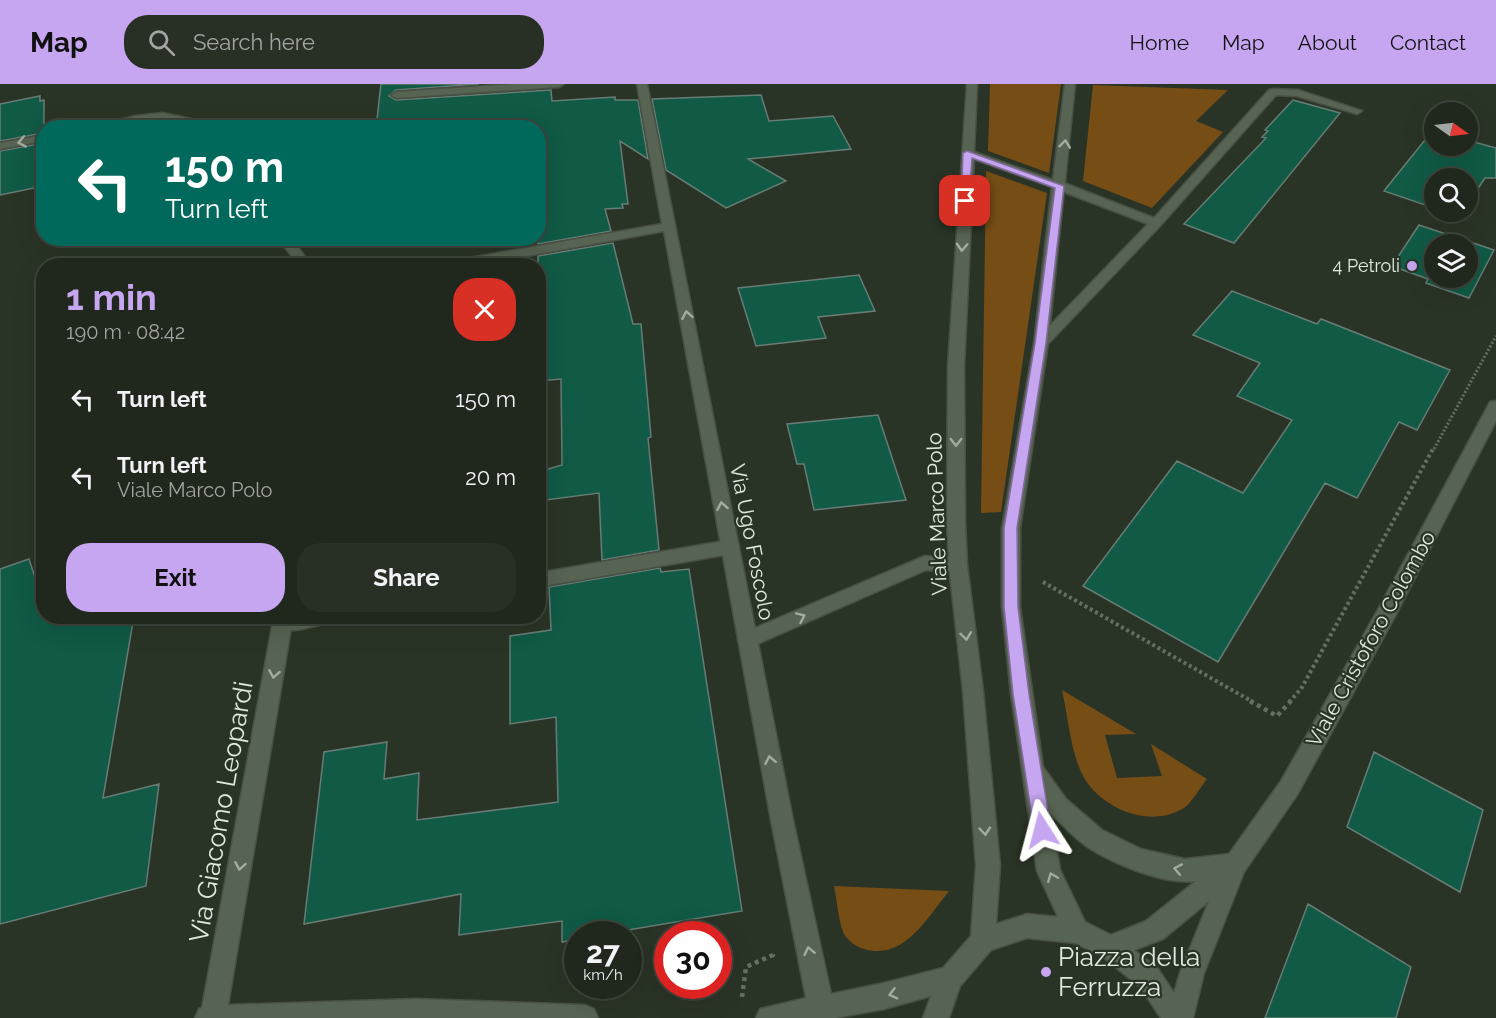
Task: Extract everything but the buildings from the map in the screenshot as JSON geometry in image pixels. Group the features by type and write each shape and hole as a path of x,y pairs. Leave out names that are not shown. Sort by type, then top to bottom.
{"street":[{"path":"396,95 559,84"},
{"name":"Via Ugo Foscolo","path":"642,84 782,820 821,1008"},
{"name":"Viale Marco Polo","path":"972,84 956,366 958,565 973,691 988,866 983,941"},
{"path":"1070,84 1041,343 1011,528 1011,607 1032,769 1049,871 1076,931"},
{"path":"1041,343 1156,223 1273,92 1298,93 1357,111"},
{"path":"139,120 164,115 178,116 188,120"},
{"path":"0,146 36,139"},
{"path":"967,153 1156,223"},
{"path":"492,258 670,226"},
{"path":"290,246 300,258"},
{"name":"Viale Cristoforo Colombo","path":"1178,1018 1192,973 1235,865 1289,788 1387,612 1496,406"},
{"path":"546,579 730,547"},
{"path":"748,640 925,563 958,565"},
{"name":"Via Giacomo Leopardi","path":"211,1018 282,624"},
{"path":"1032,769 1058,806 1094,838 1138,860 1185,871 1235,865"},
{"name":"Viale Cristoforo Colombo","path":"1111,947 1154,930 1235,865"},
{"path":"936,1018 950,978 983,941 1027,926 1076,931 1111,947 1149,978 1178,1018"},
{"path":"769,1018 884,996 950,978"},
{"path":"211,1018 416,1012 585,1018"}],"shaded area":[{"path":"990,84 1061,84 1049,173 988,151"},
{"path":"1093,85 1228,90 1196,121 1223,132 1152,208 1083,181"},
{"path":"986,171 1047,193 1001,512 981,513"},
{"path":"1062,690 1136,734 1105,735 1117,778 1162,776 1151,744 1207,779 1184,808 1170,814 1155,817 1140,816 1111,805 1089,784 1081,772 1072,742"},
{"path":"834,886 949,891 914,934 891,949 878,951 864,949 844,935"}],"place":[{"name":"4 Petroli","path":"1412,266"},
{"name":"Piazza della Ferruzza","path":"1046,972"}],"route":[{"path":"965,201 967,153 1060,186 1041,343 1011,528 1011,607 1021,694 1042,830"}]}
